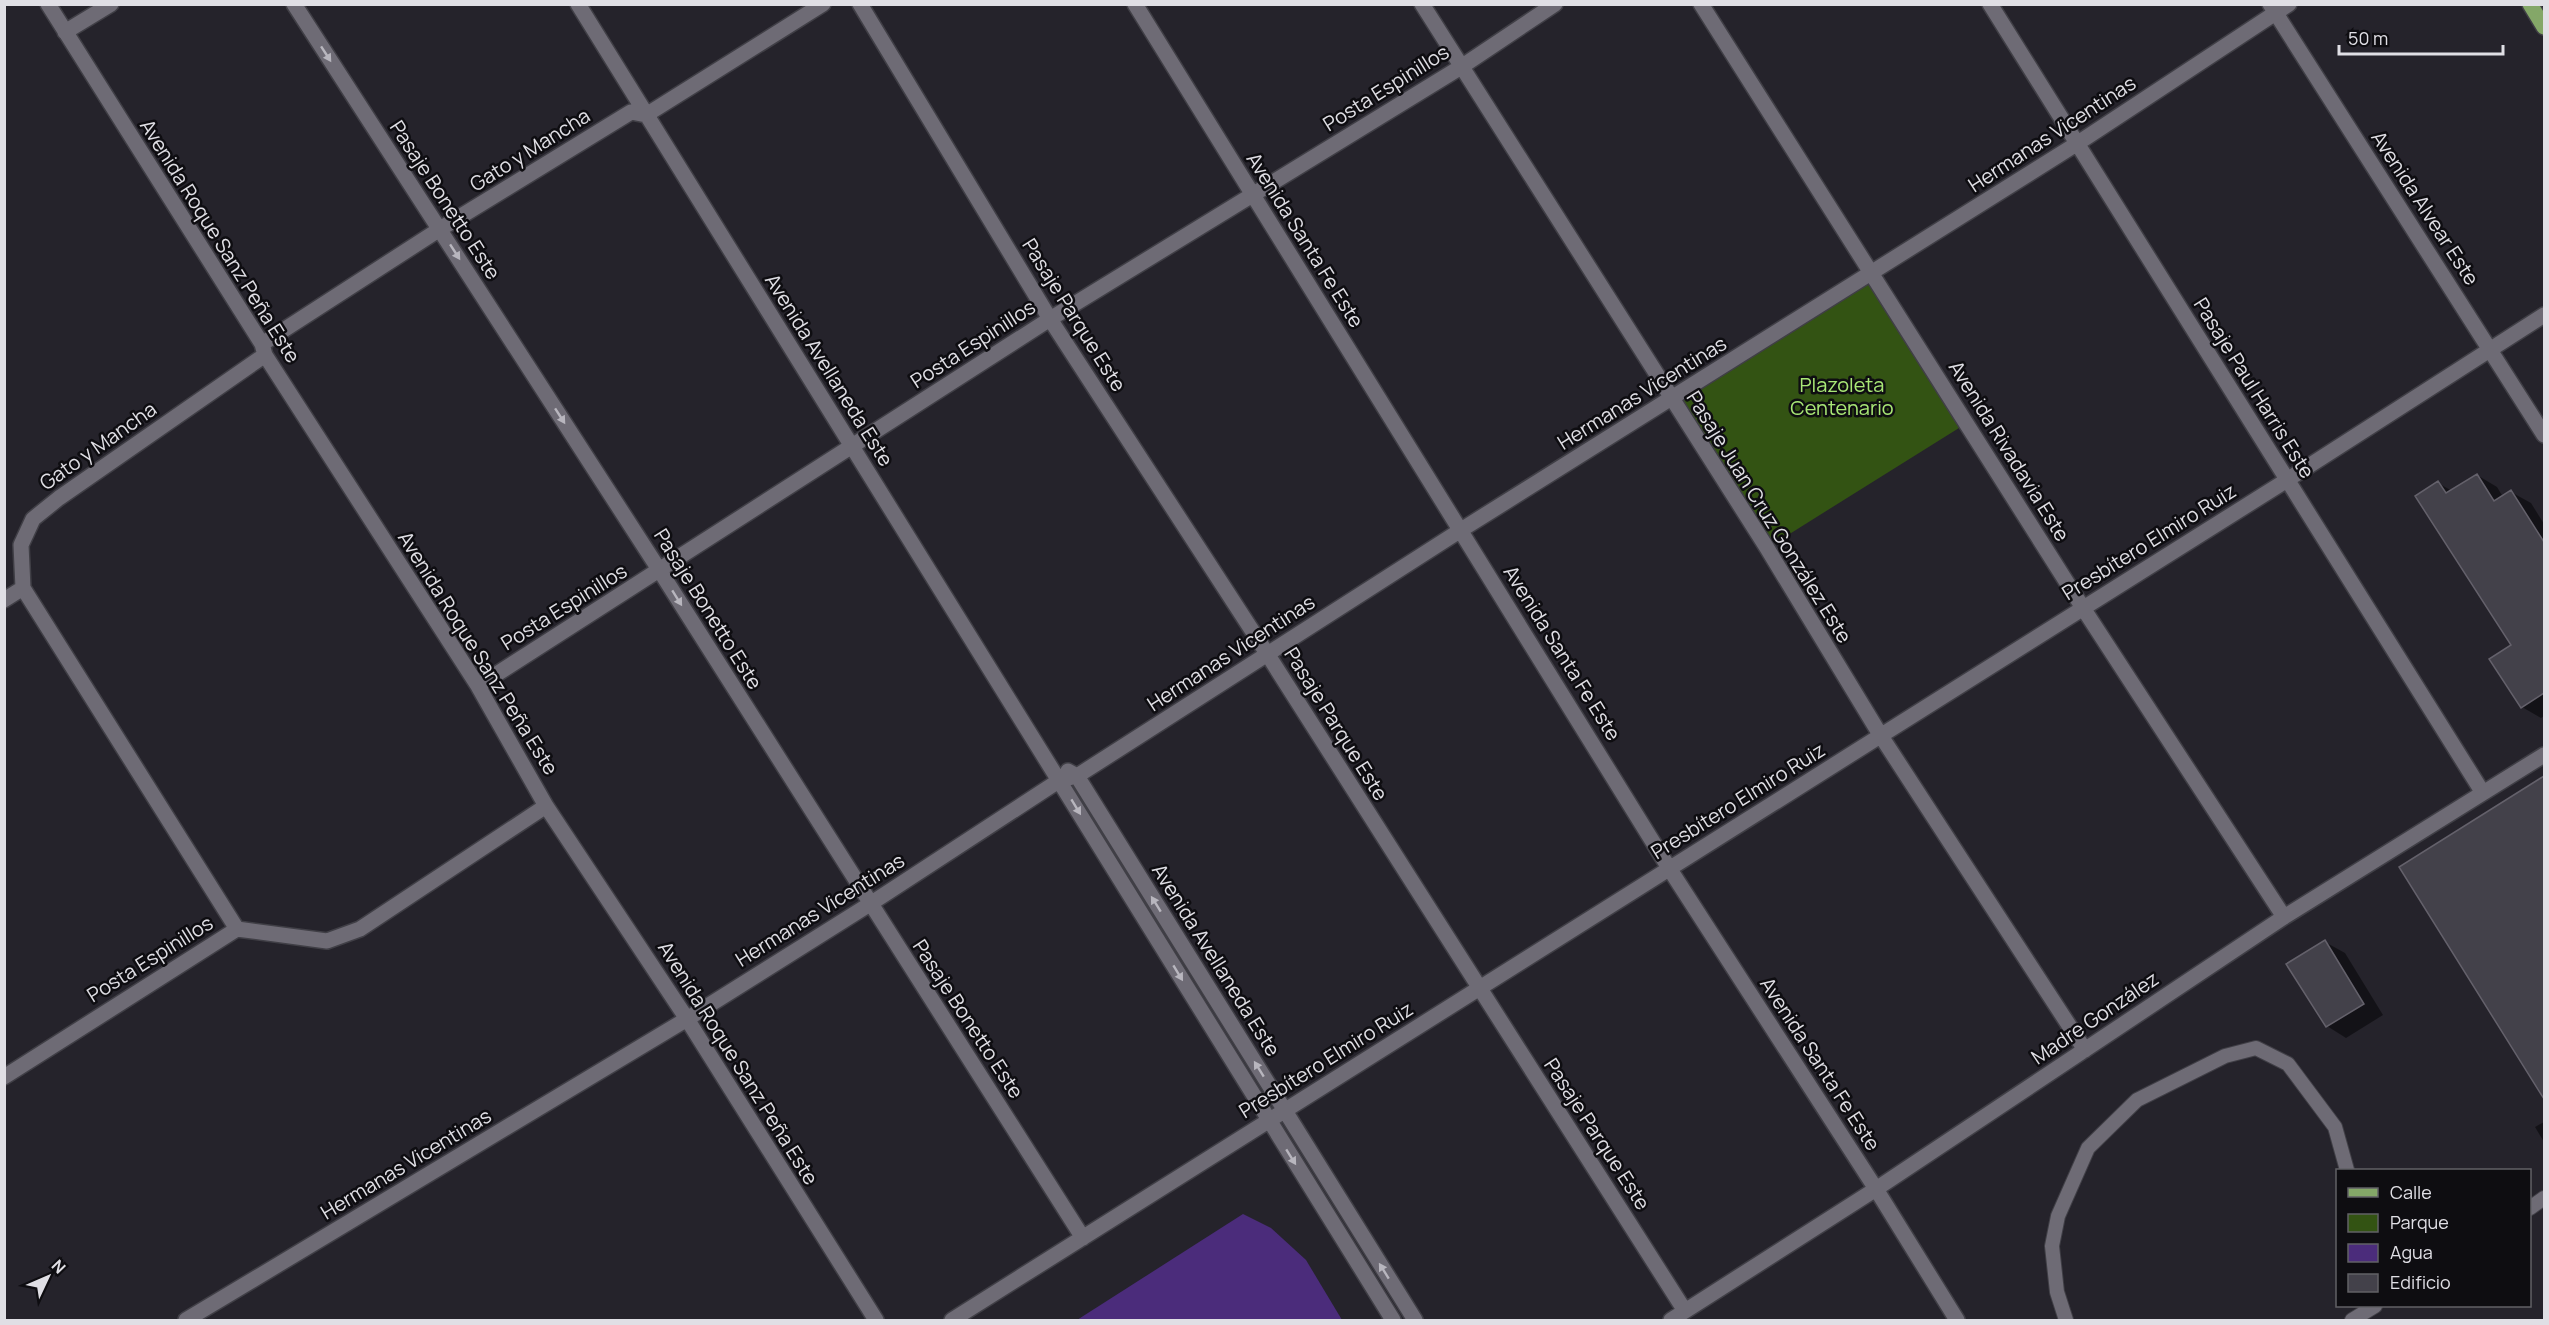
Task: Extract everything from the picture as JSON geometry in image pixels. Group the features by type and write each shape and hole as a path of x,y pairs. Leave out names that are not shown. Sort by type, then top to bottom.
{"main road":[{"path":"2530,4 2544,27"}],"street":[{"name":"Avenida Roque Sanz Peña Este","path":"48,4 263,350 478,686 546,806 687,1019 876,1320"},
{"path":"65,33 111,4"},
{"name":"Pasaje Bonetto Este","path":"294,4 660,571 1083,1238"},
{"name":"Avenida Avellaneda Este","path":"578,4 1393,1320"},
{"name":"Gato y Mancha","path":"23,588 21,545 33,519 59,498 263,350 440,229 630,112 646,116 823,4"},
{"name":"Pasaje Parque Este","path":"860,4 1050,319 1268,655 1685,1311"},
{"name":"Avenida Santa Fe Este","path":"1135,4 1669,868 1876,1189 1957,1320"},
{"name":"Pasaje Juan Cruz González Este","path":"1422,4 1671,400 1767,548 1881,736 2085,1050"},
{"name":"Posta Espinillos","path":"478,686 1050,319 1461,67 1555,4"},
{"name":"Avenida Rivadavia Este","path":"1701,4 2083,608 2284,917"},
{"name":"Pasaje Paul Harris Este","path":"1990,4 2483,793"},
{"name":"Hermanas Vicentinas","path":"186,1320 687,1019 870,904 1060,780 1077,776 1461,530 2078,143 2272,9 2289,4"},
{"name":"Avenida Alvear Este","path":"2272,9 2544,435"},
{"name":"Presbítero Elmiro Ruiz","path":"952,1320 2287,480 2544,315"},
{"path":"4,600 23,588 237,929"},
{"name":"Madre González","path":"1671,1320 1876,1189 2284,917 2544,755"},
{"name":"Avenida Avellaneda Este","path":"1045,757 1077,776 1414,1320"},
{"name":"Posta Espinillos","path":"4,1077 237,929 327,941 360,930 546,806"}],"lane":[{"path":"2066,1320 2057,1292 2052,1246 2058,1216 2088,1148 2137,1100 2225,1056 2256,1048 2288,1064 2295,1073 2335,1127 2347,1169"},
{"path":"2531,1207 2544,1198"},
{"path":"2352,1320 2369,1307"}],"green space":[{"name":"Plazoleta Centenario","path":"1873,273 1967,423 1767,548 1671,400"}],"water":[{"path":"1243,1214 1271,1228 1306,1260 1342,1320 1077,1320"}],"building":[{"path":"2477,474 2494,501 2511,490 2544,542 2544,693 2521,708 2489,659 2511,645 2415,496 2438,481 2446,493"},
{"path":"2544,776 2544,1099 2399,867"},
{"path":"2325,940 2364,1004 2326,1027 2286,964"}]}
